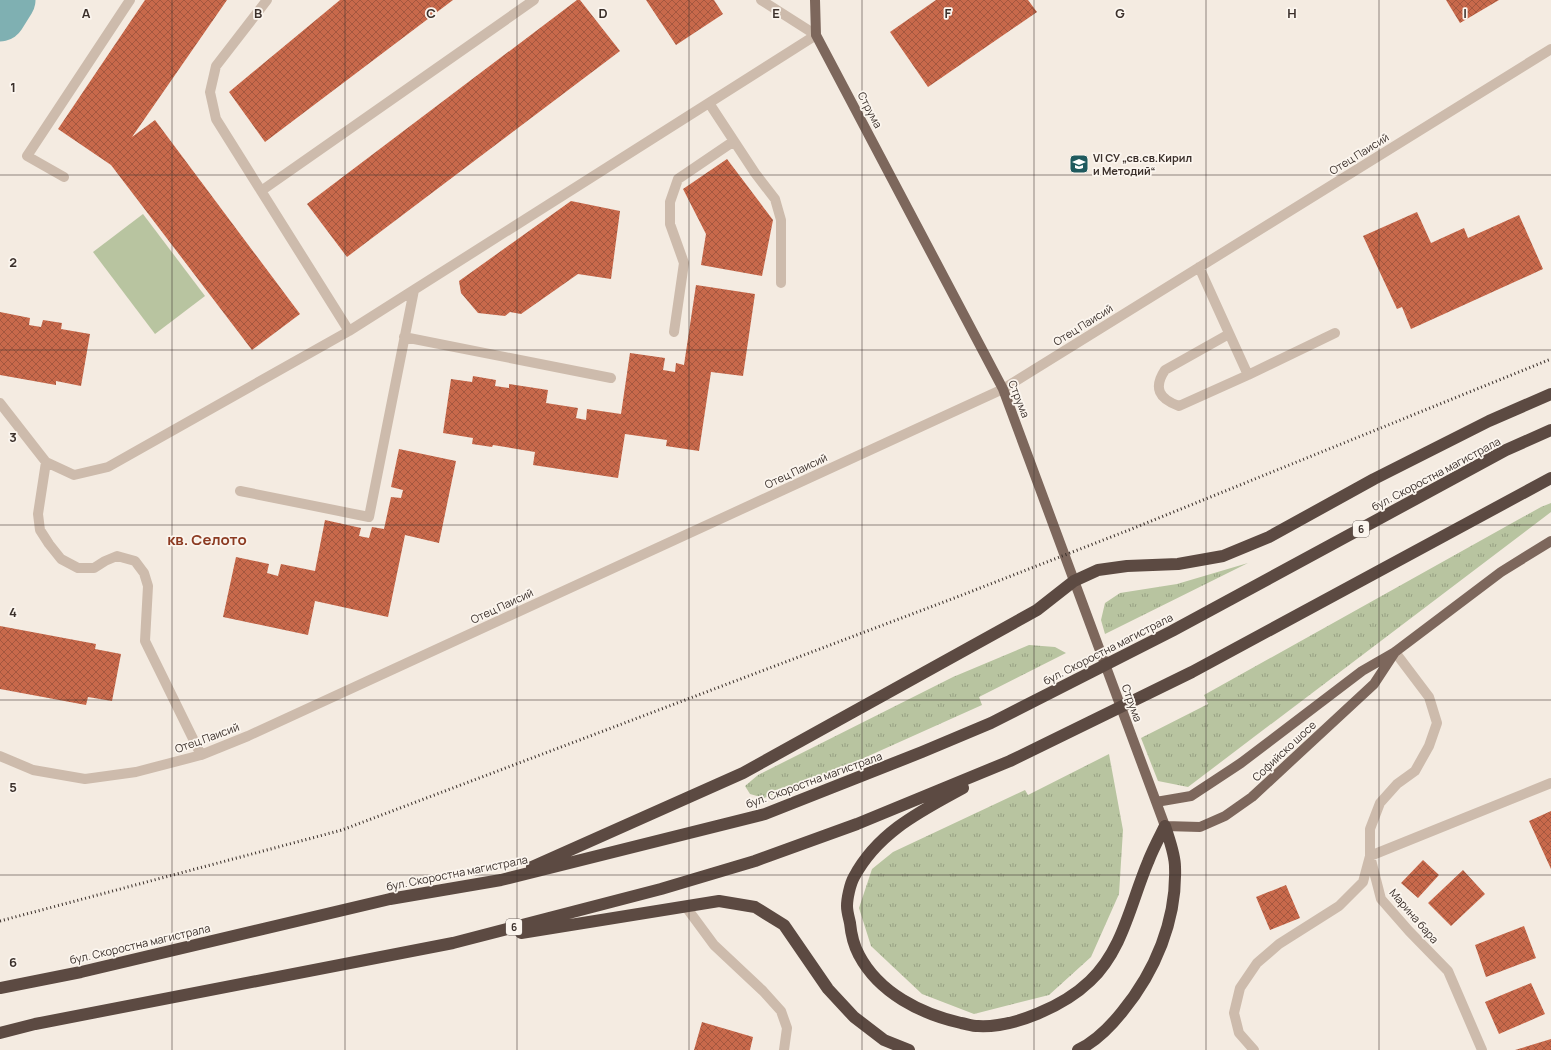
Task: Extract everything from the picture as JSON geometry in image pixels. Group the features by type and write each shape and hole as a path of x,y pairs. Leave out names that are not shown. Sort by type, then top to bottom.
{"highway":[{"path":"501,880 742,773 1037,610 1074,581 1098,570 1126,566 1178,564 1223,556 1269,537 1380,476 1489,422 1551,394"},
{"name":"бул. Скоростна магистрала","path":"0,988 81,972 390,899 501,880 765,814 922,752 991,722 1172,631 1506,450 1551,430"},
{"name":"6","path":"0,1032 453,943 661,889 755,861 857,824 1010,761 1192,672 1551,478"},
{"path":"1010,761 913,816 886,836 870,854 853,878 847,906 851,932 858,954 874,976 893,994 916,1008 947,1020 978,1026 1006,1024 1039,1013 1067,998 1090,981 1110,956 1126,922 1147,863 1165,826"},
{"path":"1078,1050 1088,1045 1113,1024 1136,995 1155,961 1168,924 1175,894 1175,865 1165,826"},
{"path":"453,943 719,901 755,907 784,925 828,989 854,1017 884,1040 909,1050"}],"main road":[{"name":"Струма","path":"815,0 816,35 1003,389 1165,826"},
{"name":"Софийско шосе","path":"1156,802 1191,796 1241,763 1362,672 1395,652 1500,572 1551,541"},
{"name":"Софийско шосе","path":"1165,826 1200,827 1225,816 1252,797 1374,684 1395,652"}],"street":[{"path":"64,177 27,156 130,0"},
{"path":"267,0 216,66 210,92 216,119 349,331"},
{"path":"262,192 534,0"},
{"path":"0,403 46,462 74,475 108,467 349,331 816,35 761,0"},
{"name":"Отец Паисий","path":"0,756 33,770 85,779 136,772 200,755 248,736 1003,389 1551,49"},
{"path":"709,103 774,199 781,220 781,284"},
{"path":"674,332 684,263 670,224 670,202 678,179 734,141"},
{"path":"1199,267 1248,375"},
{"path":"240,491 369,517 414,290"},
{"path":"1229,334 1165,370 1160,378 1158,386 1162,398 1179,406 1335,334"},
{"path":"404,337 611,378"},
{"path":"46,462 38,514 40,530 61,559 78,568 94,568 117,556 135,561 144,573 148,586 145,640 200,755"},
{"name":"Марина бара","path":"1395,652 1429,698 1437,723 1429,746 1416,771 1397,784 1380,803 1370,828 1370,856 1381,899 1409,932 1448,971 1482,1050"},
{"path":"1254,1050 1239,1033 1234,1013 1240,988 1257,963 1279,944 1339,906 1364,882 1370,856 1551,783"},
{"path":"686,907 714,945 763,991 781,1011 787,1028 784,1050"}],"green space":[{"path":"143,214 205,296 155,334 93,252"},
{"path":"1551,503 1551,512 1188,787 1158,781 1141,738 1208,704 1204,695 1541,507"},
{"path":"1248,563 1105,634 1101,620 1105,603 1120,593 1177,584"},
{"path":"1029,645 1055,647 1066,653 979,697 982,705 855,762 764,798 750,794 745,786 758,775 953,677"},
{"path":"1109,754 1123,830 1119,894 1091,957 1049,995 974,1014 922,994 871,946 859,908 872,869 893,852 1025,790 1028,795"}],"building":[{"path":"145,0 227,0 132,137 155,120 300,314 252,350 111,165 58,129"},
{"path":"340,0 453,0 265,142 229,92"},
{"path":"577,0 580,0 620,51 347,257 307,204"},
{"path":"646,0 714,0 723,14 676,45"},
{"path":"936,0 1028,0 1037,12 928,87 890,32"},
{"path":"1446,0 1499,0 1460,23"},
{"path":"727,159 773,220 762,276 701,265 706,234 683,189"},
{"path":"571,201 620,211 611,279 578,274 521,314 510,312 505,316 478,313 461,293 459,281"},
{"path":"1417,212 1431,243 1464,228 1468,238 1519,215 1543,269 1411,329 1402,307 1397,309 1363,236"},
{"path":"696,285 755,294 743,376 711,372 699,451 666,446 667,440 625,434 618,478 533,465 535,452 493,445 492,447 472,444 473,438 443,433 451,379 472,382 473,376 496,380 495,386 509,388 509,384 548,390 546,403 578,408 576,418 586,420 587,409 621,414 630,353 665,358 663,370 675,372 676,363 684,365"},
{"path":"0,312 30,318 29,325 41,327 43,320 62,323 61,329 90,334 81,386 56,381 56,385 0,375"},
{"path":"399,449 456,461 439,543 405,535 388,617 315,601 308,635 223,617 236,557 269,564 267,573 278,576 281,564 315,571 325,520 361,528 359,536 369,538 372,527 384,529 391,497 401,498 403,490 391,487"},
{"path":"0,626 96,644 95,649 121,654 112,701 88,697 86,705 0,689"},
{"path":"1551,811 1551,869 1529,821"},
{"path":"1423,860 1439,875 1418,898 1401,883"},
{"path":"1463,870 1485,894 1451,926 1428,903"},
{"path":"1286,885 1300,918 1270,930 1256,897"},
{"path":"1524,926 1536,958 1486,977 1475,945"},
{"path":"1531,983 1545,1014 1499,1034 1485,1002"},
{"path":"702,1022 753,1037 750,1050 694,1050"},
{"path":"1551,1039 1551,1050 1515,1050"}],"waterway":[{"name":"Струма","path":"0,16 10,0"}],"railway":[{"path":"0,921 342,830 957,597 1129,530 1551,359"}],"place":[{"name":"VI СУ „св.св.Кирил и Методий“","path":"1079,164"}],"district":[{"name":"кв. Селото","path":"207,540"}]}
